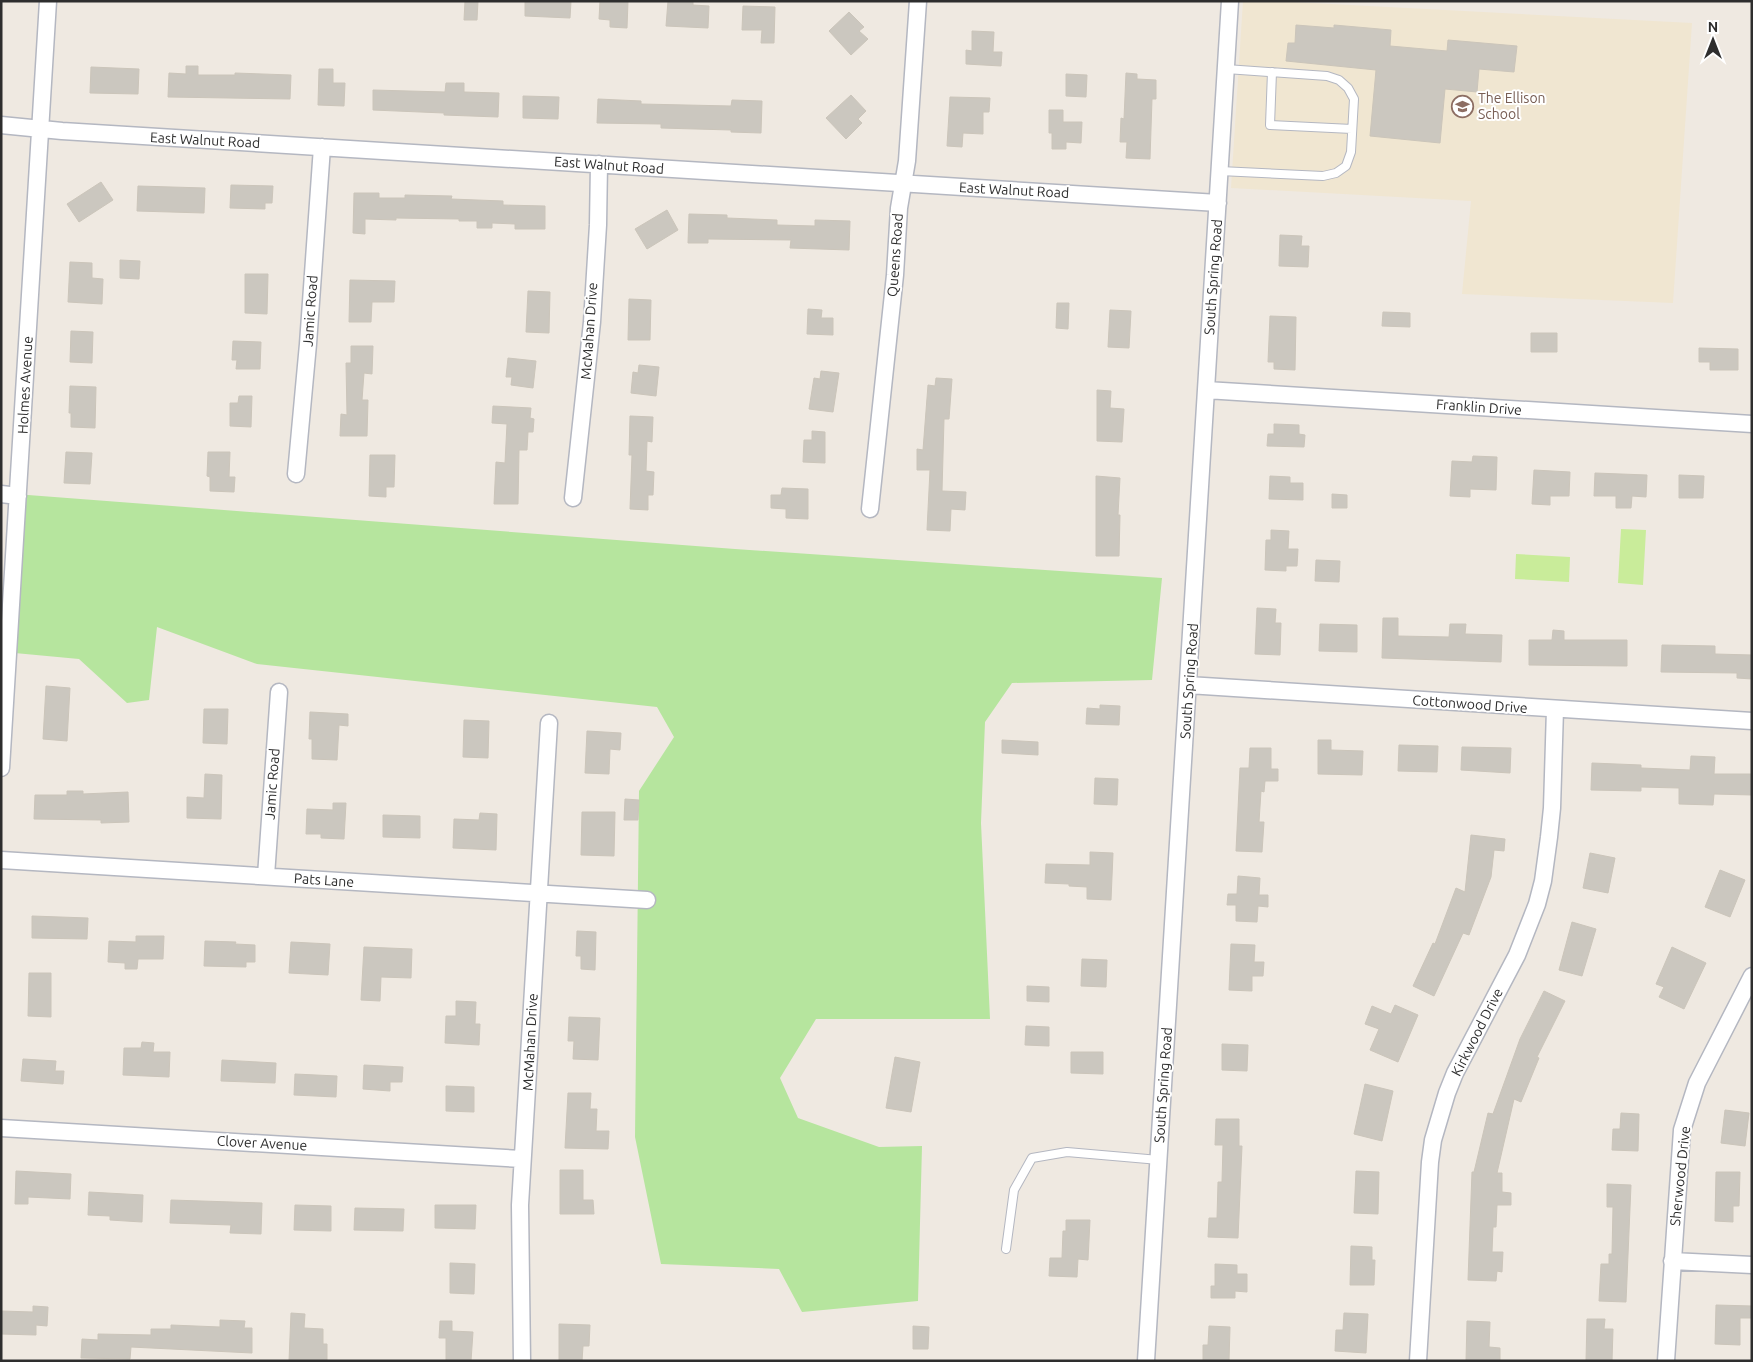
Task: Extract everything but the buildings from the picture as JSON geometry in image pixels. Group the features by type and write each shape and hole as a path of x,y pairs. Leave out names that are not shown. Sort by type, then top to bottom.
{"street":[{"name":"Holmes Avenue","path":"1,768 48,1"},
{"name":"Queens Road","path":"870,509 899,208 907,162 918,1"},
{"name":"South Spring Road","path":"1146,1361 1230,1"},
{"name":"East Walnut Road","path":"1,125 1218,203"},
{"name":"Jamic Road","path":"296,474 309,335 322,147"},
{"name":"McMahan Drive","path":"573,498 592,322 598,225 599,164"},
{"name":"Franklin Drive","path":"1206,390 1752,424"},
{"path":"1,494 18,496"},
{"name":"Cottonwood Drive","path":"1188,686 1752,721"},
{"name":"Jamic Road","path":"266,876 279,692"},
{"name":"Kirkwood Drive","path":"1418,1361 1427,1194 1434,1140 1447,1093 1455,1073 1518,955 1537,904 1543,881 1552,808 1554,709"},
{"name":"McMahan Drive","path":"522,1361 520,1205 549,723"},
{"name":"Pats Lane","path":"1,860 647,900"},
{"name":"Sherwood Drive","path":"1666,1361 1682,1130 1697,1083 1752,976"},
{"name":"Clover Avenue","path":"1,1128 522,1159"},
{"path":"1672,1261 1752,1265"}],"lane":[{"path":"1220,171 1324,176 1336,173 1346,166 1351,152 1354,98 1348,88 1339,80 1327,76 1226,69"},
{"path":"1272,72 1270,125 1352,130"},
{"path":"1006,1249 1014,1190 1032,1158 1067,1152 1158,1160"}],"shaded area":[{"name":"The Ellison School","path":"1243,1 1274,1 1692,23 1673,303 1462,294 1471,201 1231,188"}],"green space":[{"path":"15,494 735,549 1162,578 1152,680 1012,683 985,722 981,823 990,1019 816,1019 780,1078 798,1118 879,1147 922,1146 918,1301 802,1312 779,1269 661,1264 635,1137 639,791 674,737 657,707 257,664 157,627 149,700 127,703 79,659 4,652"},
{"path":"1621,529 1646,530 1643,585 1618,583"},
{"path":"1516,554 1570,557 1569,582 1515,579"}],"place":[{"name":"The Ellison School","path":"1462,106"}]}
